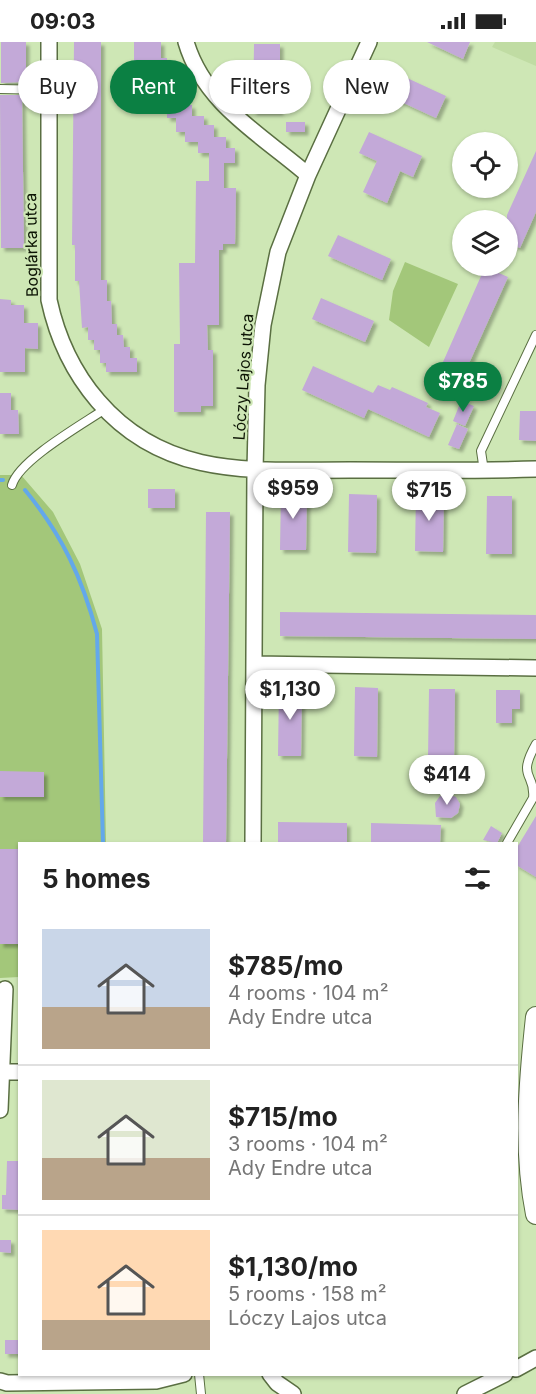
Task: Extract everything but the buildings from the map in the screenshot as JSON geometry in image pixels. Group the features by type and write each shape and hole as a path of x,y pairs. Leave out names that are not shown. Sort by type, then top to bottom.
{"street":[{"name":"Boglárka utca","path":"49,42 49,60"},
{"path":"186,42 200,76 212,93 257,136 308,175"},
{"name":"Lóczy Lajos utca","path":"253,842 255,470 257,385 262,325 278,252 308,175 369,42"},
{"name":"Boglárka utca","path":"49,114 49,300 59,336 91,393 129,430 155,448 204,464 255,470 536,470"},
{"path":"254,664 536,668"},
{"path":"0,1110 4,989"},
{"path":"536,1017 529,1162 536,1214"},
{"path":"2,1072 18,1072"},
{"path":"518,1368 536,1358"},
{"path":"0,1381 7,1383 156,1384 178,1376"},
{"path":"272,1376 277,1383 293,1394"},
{"path":"467,1394 497,1376"}],"lane":[{"path":"0,89 18,89"},
{"path":"484,471 481,451 536,335"},
{"path":"12,485 15,477 32,460 105,409"},
{"path":"508,842 533,798 534,790 526,773 526,761 536,744"},
{"path":"199,1376 201,1394"}],"shaded area":[{"path":"495,42 536,42 536,66 492,47"},
{"path":"405,262 458,284 429,347 389,320 393,291"},
{"path":"0,475 21,475 53,512 80,564 102,629 106,842 18,842 18,977 0,978"}],"waterway":[{"path":"25,490 60,540 85,594 97,634 103,842"}]}
